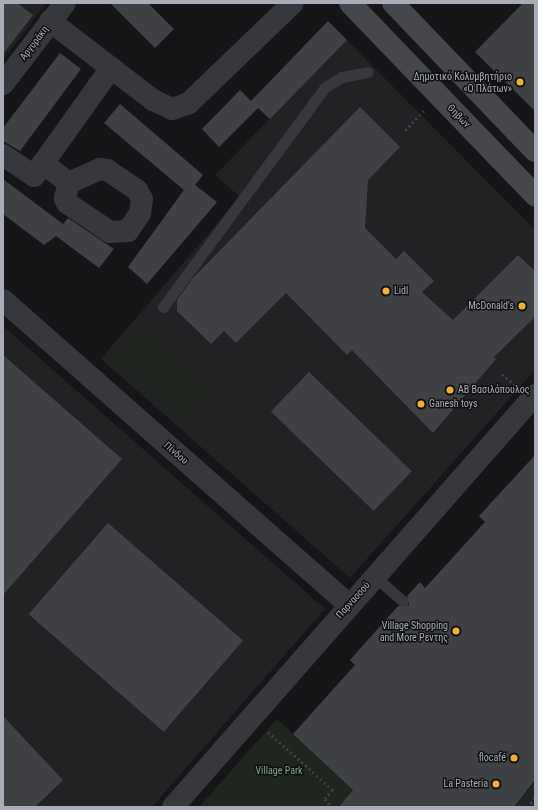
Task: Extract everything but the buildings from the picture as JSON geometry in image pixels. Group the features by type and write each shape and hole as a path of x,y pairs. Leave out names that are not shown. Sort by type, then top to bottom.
{"main road":[{"name":"Θηβών","path":"350,3 535,195"},
{"path":"393,3 535,151"}],"street":[{"name":"Αργυράκη","path":"3,84 65,3"},
{"path":"50,21 153,100 172,109 189,103 293,3"},
{"path":"3,155 34,176 111,68"},
{"path":"43,163 70,183"},
{"name":"Πίνδου","path":"3,300 349,605"},
{"name":"Παρνασσού","path":"173,807 374,576 535,396"}],"lane":[{"path":"163,306 325,87 342,77 368,72"},
{"path":"374,576 403,601"}],"path":[{"path":"405,130 438,95"},
{"path":"251,717 333,790 325,799 332,807"},
{"path":"527,807 535,798"}],"shaded area":[{"path":"3,3 46,3 3,60"},
{"path":"347,40 535,230 535,370 350,578 101,359 240,197 215,175"},
{"path":"3,326 325,609 152,807 3,807"}],"green space":[{"path":"140,326 210,389 182,420 112,357"},
{"name":"Village Park","path":"277,719 353,790 342,804 345,807 199,807"},
{"path":"535,780 535,807 514,807 529,789"}],"place":[{"name":"Δημοτικό Κολυμβητήριο «Ο Πλάτων»","path":"520,82"},
{"name":"Lidl","path":"386,291"},
{"name":"McDonald's","path":"522,306"},
{"name":"ΑΒ Βασιλόπουλος","path":"450,390"},
{"name":"Ganesh toys","path":"421,404"},
{"name":"Village Shopping and More Ρεντης","path":"456,631"},
{"name":"flocafé","path":"514,758"},
{"name":"La Pasteria","path":"496,784"}]}
